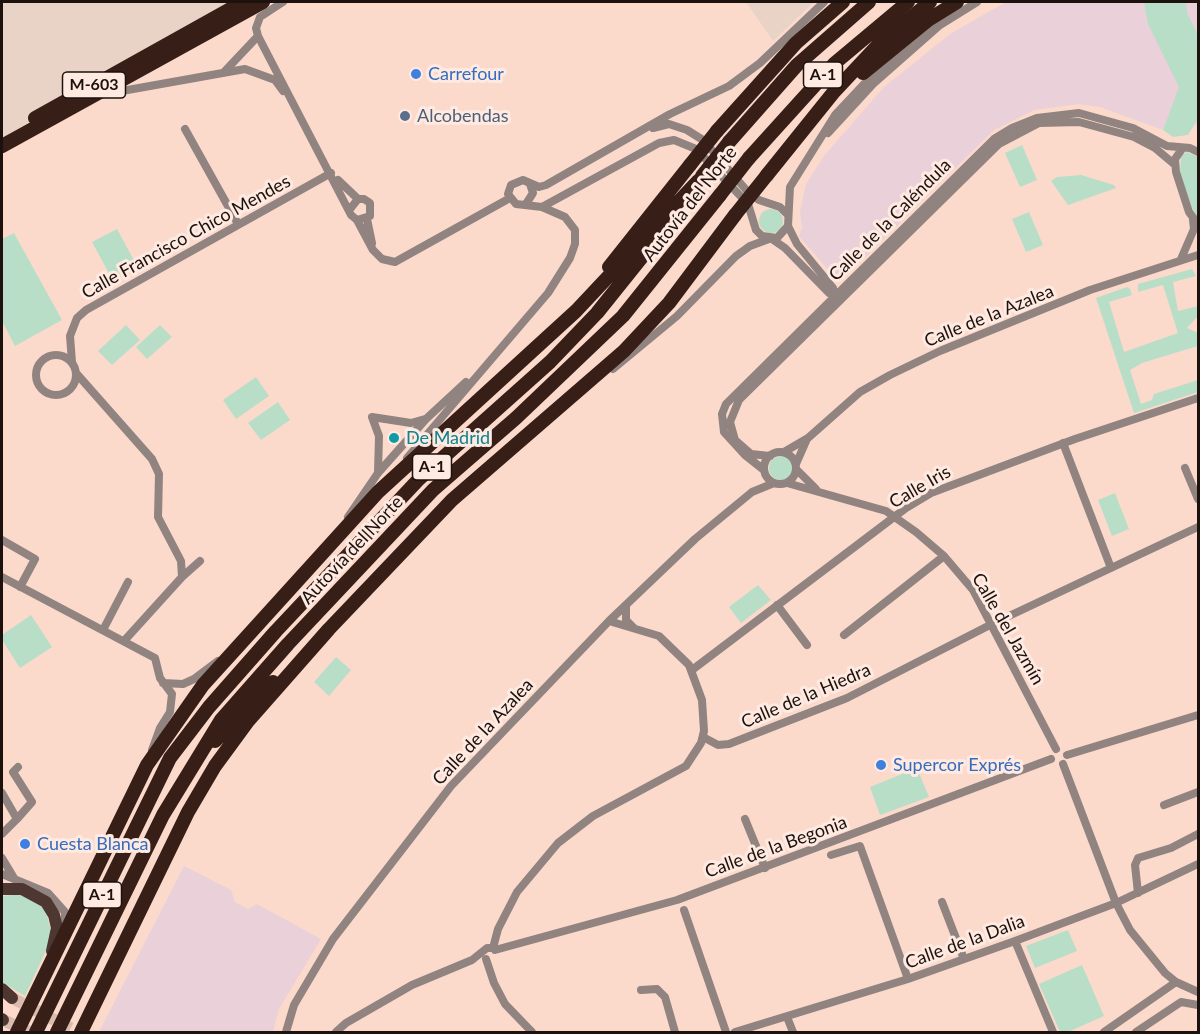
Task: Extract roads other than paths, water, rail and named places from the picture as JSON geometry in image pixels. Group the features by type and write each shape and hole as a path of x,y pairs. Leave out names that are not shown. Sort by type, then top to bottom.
{"highway":[{"name":"M-603","path":"2,136 243,2"},
{"name":"M-603","path":"2,146 263,2"},
{"path":"535,349 603,273 717,131 796,43 843,2"},
{"name":"Autovía del Norte","path":"36,1032 170,758 209,708 276,631 419,479 550,362 597,313 660,235 700,178 796,65 869,2"},
{"name":"Autovía del Norte","path":"57,1032 163,815 187,771 221,720 288,644 433,489 516,418 623,316 749,158 835,63 908,2"},
{"path":"81,1032 161,863 210,776 248,721 329,629 452,500 624,351 669,303 735,215 832,93 878,45 930,2"},
{"path":"799,135 880,57 928,20 959,2"},
{"path":"122,91 166,56"},
{"path":"16,1032 147,765 203,685 378,492 610,278 676,201 700,178"},
{"path":"170,758 175,742 232,660 354,523 357,515"},
{"path":"187,771 242,711 329,629"}],"main road":[{"path":"2,889 22,889 46,902 54,915 55,943 39,988"},
{"path":"2,989 12,998"}],"street":[{"path":"283,2 260,17 256,28 258,36 350,209 373,250 382,259 395,262 510,198"},
{"path":"378,492 548,293 570,258 575,230 565,217 542,207 516,204 510,198 509,189 514,182 523,180 530,184 546,185 670,114 729,86 760,63 824,2"},
{"path":"836,295 825,277 794,240 788,226 790,187 835,115 866,82 959,2"},
{"path":"810,155 873,84 940,26 977,2"},
{"path":"225,71 258,36"},
{"path":"122,91 245,69 275,80 297,111"},
{"name":"Calle de la Caléndula","path":"770,456 754,455 740,446 732,432 732,413 743,394 836,295 853,282 994,139 1012,128 1037,118 1061,113 1094,116 1133,128 1167,146 1198,152"},
{"name":"Calle de la Caléndula","path":"764,471 739,450 723,432 721,422 723,408 999,144 1039,123 1079,122 1119,131 1155,148 1174,164"},
{"path":"646,129 669,124 687,130 703,140 748,192 780,207 787,214"},
{"path":"184,129 238,224"},
{"path":"542,207 659,143 674,140 696,149 748,204 756,230 785,248 818,283 836,295"},
{"path":"1181,259 1196,227 1174,164 1186,148 1198,140"},
{"path":"331,173 358,199 364,199 372,207 367,219 373,250"},
{"name":"Calle Francisco Chico Mendes","path":"56,354 69,340 78,318 102,299 331,173"},
{"path":"526,204 533,193 530,184"},
{"path":"350,209 358,199"},
{"path":"754,218 758,210 770,204"},
{"path":"357,220 367,219"},
{"path":"586,386 603,378 677,316 736,256 750,246 782,235 788,226"},
{"name":"Calle de la Azalea","path":"784,452 808,438 860,392 940,351 1090,290 1198,255"},
{"path":"825,277 839,282 853,282"},
{"path":"818,283 825,309"},
{"path":"69,340 76,373 152,459 159,474 158,516 179,556 182,577"},
{"path":"72,362 56,354 42,360 36,372 36,379 44,391 57,395 69,390 85,388 94,391"},
{"path":"333,542 378,472 426,418 490,361"},
{"path":"69,390 76,373"},
{"name":"Calle Iris","path":"692,670 931,493 1063,443 1198,398"},
{"path":"378,472 379,436 372,417 411,423 426,418"},
{"name":"Calle de la Azalea","path":"796,467 808,438"},
{"path":"1063,443 1111,568"},
{"path":"784,452 793,458 796,467 794,478 787,483 774,483 764,471 770,456 784,452"},
{"name":"Calle del Jazmín","path":"796,467 808,484 822,493"},
{"path":"1185,468 1198,499"},
{"name":"Calle de la Azalea","path":"752,492 764,471"},
{"name":"Calle de la Azalea","path":"286,1032 294,1005 333,939 451,786 609,621 695,539 752,492 774,483"},
{"name":"Calle del Jazmín","path":"787,483 869,504 897,516 944,556 973,590 1056,749"},
{"name":"Calle de la Hiedra","path":"703,737 718,745 729,744 847,698 992,624 1198,527"},
{"path":"2,540 35,559 21,587"},
{"path":"844,634 944,556"},
{"path":"124,641 182,577 200,561"},
{"path":"2,577 155,658 163,682 172,694 170,712 160,728 147,765"},
{"path":"103,630 128,582"},
{"path":"777,605 807,645"},
{"path":"626,606 626,620 635,629"},
{"path":"495,951 498,929 517,892 558,843 593,816 686,766 698,750 703,737 702,700 692,670 682,657 659,636 609,621"},
{"path":"163,682 183,684 194,679 231,652"},
{"path":"1198,715 1067,755 1063,764 1116,903 1130,930 1149,956 1176,982 1198,992"},
{"path":"1063,764 1055,764 1051,759 1051,754 1056,749 1062,749 1067,755"},
{"name":"Calle de la Begonia","path":"485,956 493,959 495,951 677,900 1051,759"},
{"path":"2,834 32,802 13,772 18,767"},
{"path":"1164,805 1198,792"},
{"path":"2,793 17,819"},
{"path":"745,819 765,868"},
{"path":"1138,893 1135,865 1138,858 1171,848 1198,834"},
{"path":"831,855 860,846 908,979"},
{"path":"2,858 14,878"},
{"name":"Calle de la Dalia","path":"735,1032 908,979 1015,941 1116,903 1198,864"},
{"path":"2,874 48,893 65,912 66,921 55,943"},
{"path":"942,902 964,959"},
{"path":"684,910 726,1032"},
{"path":"1015,941 1053,1032"},
{"path":"336,1032 354,1018 412,985 485,956 494,983 505,1004 532,1032"},
{"path":"1104,1032 1176,982"},
{"path":"641,990 657,989 665,997 675,1032"},
{"path":"1136,1032 1180,1002 1198,1005"},
{"path":"787,1017 793,1032"}],"tunnel":[{"path":"12,998 78,1032"},
{"path":"3,1020 29,1032"}],"place":[{"name":"Carrefour","path":"416,74"},
{"name":"Alcobendas","path":"405,116"},
{"name":"De Madrid","path":"394,438"},
{"name":"Supercor Exprés","path":"881,765"},
{"name":"Cuesta Blanca","path":"25,844"}]}
